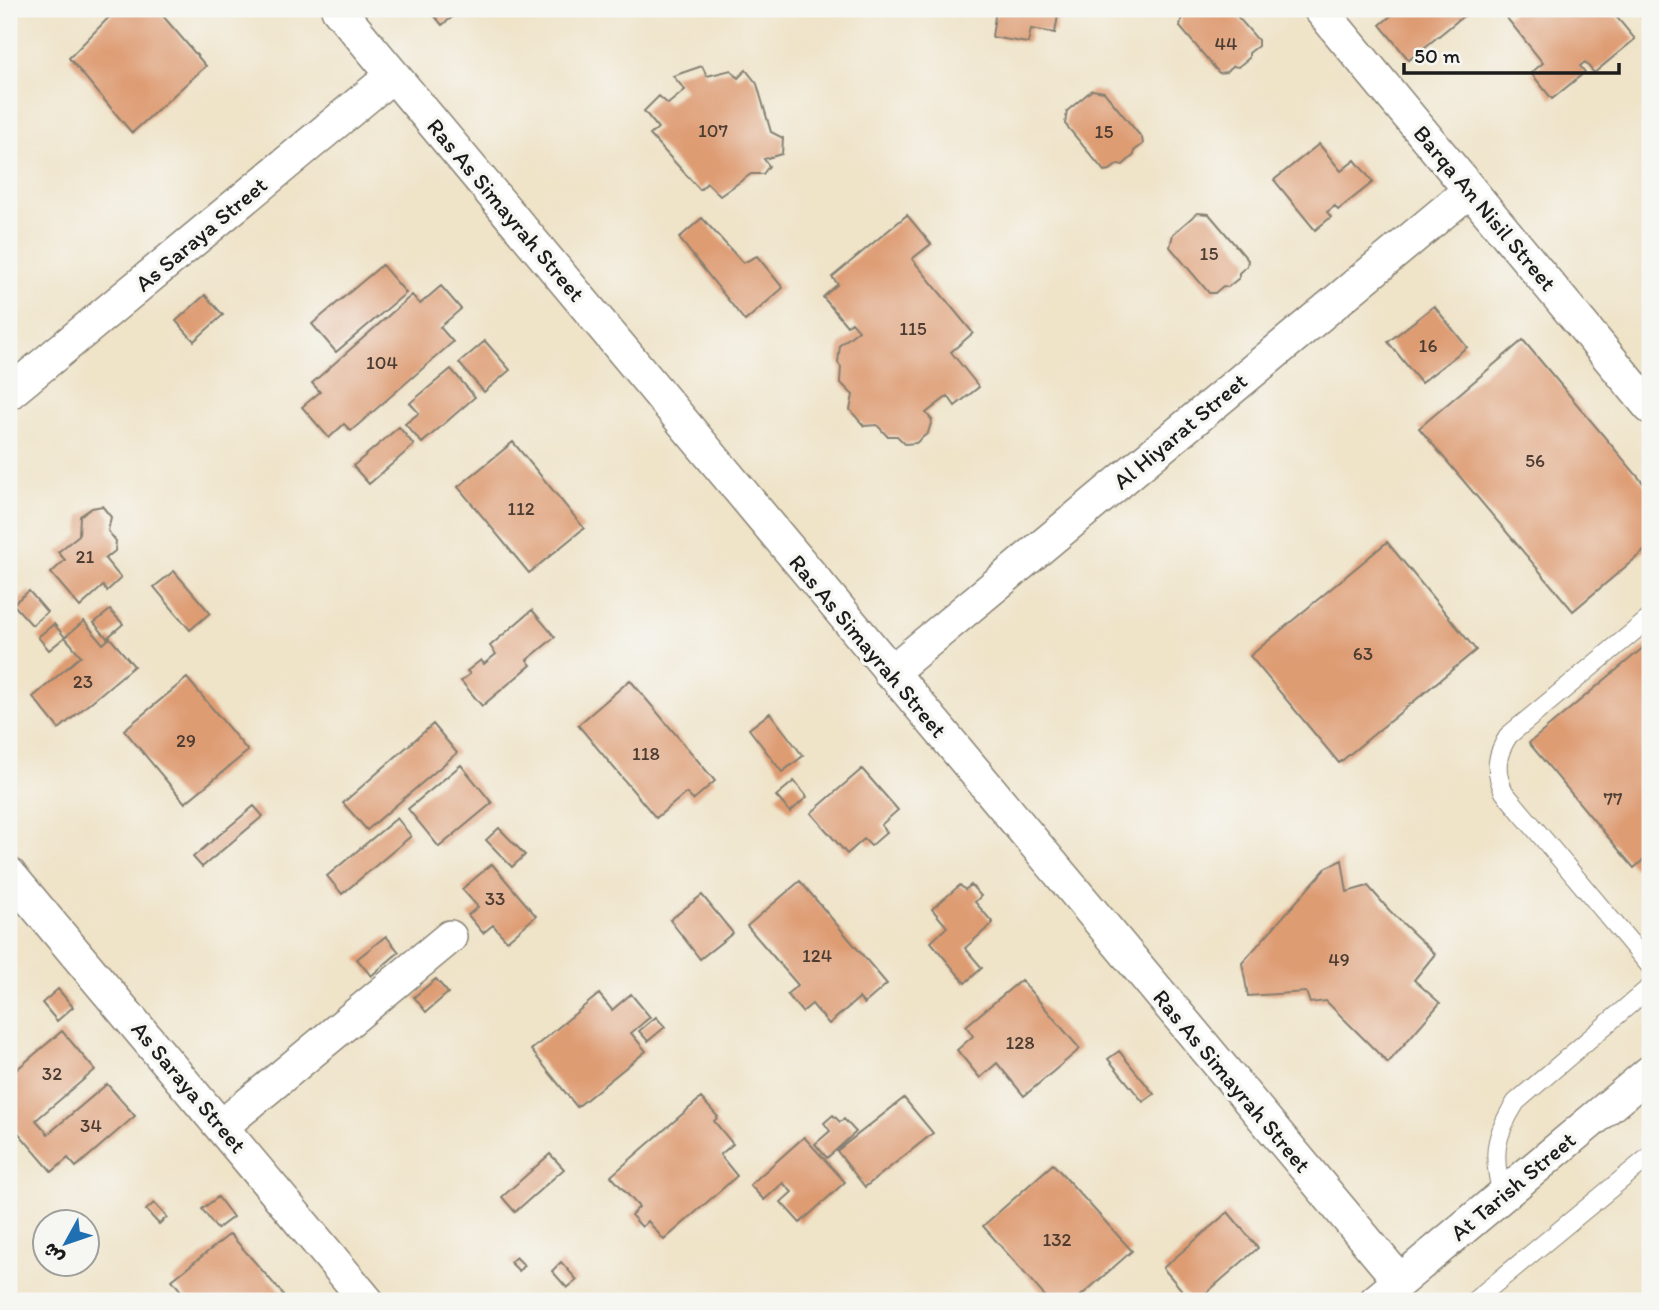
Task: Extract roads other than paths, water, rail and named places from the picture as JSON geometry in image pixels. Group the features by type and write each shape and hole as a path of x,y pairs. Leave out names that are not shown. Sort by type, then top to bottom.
{"street":[{"name":"Ras As Simayrah Street","path":"338,9 890,673 1388,1291"},
{"name":"Barqa An Nisil Street","path":"1320,9 1650,407"},
{"name":"As Saraya Street","path":"9,393 393,75"},
{"name":"Al Hiyarat Street","path":"890,673 1470,190"},
{"name":"As Saraya Street","path":"9,874 367,1301"},
{"path":"222,1126 450,937"},
{"name":"At Tarish Street","path":"1388,1291 1650,1072"}],"lane":[{"path":"1650,618 1509,735 1498,757 1497,769 1504,792 1650,967"},
{"path":"1502,1195 1496,1171 1496,1146 1503,1122 1516,1102 1650,987"},
{"path":"1474,1301 1650,1156"}]}
